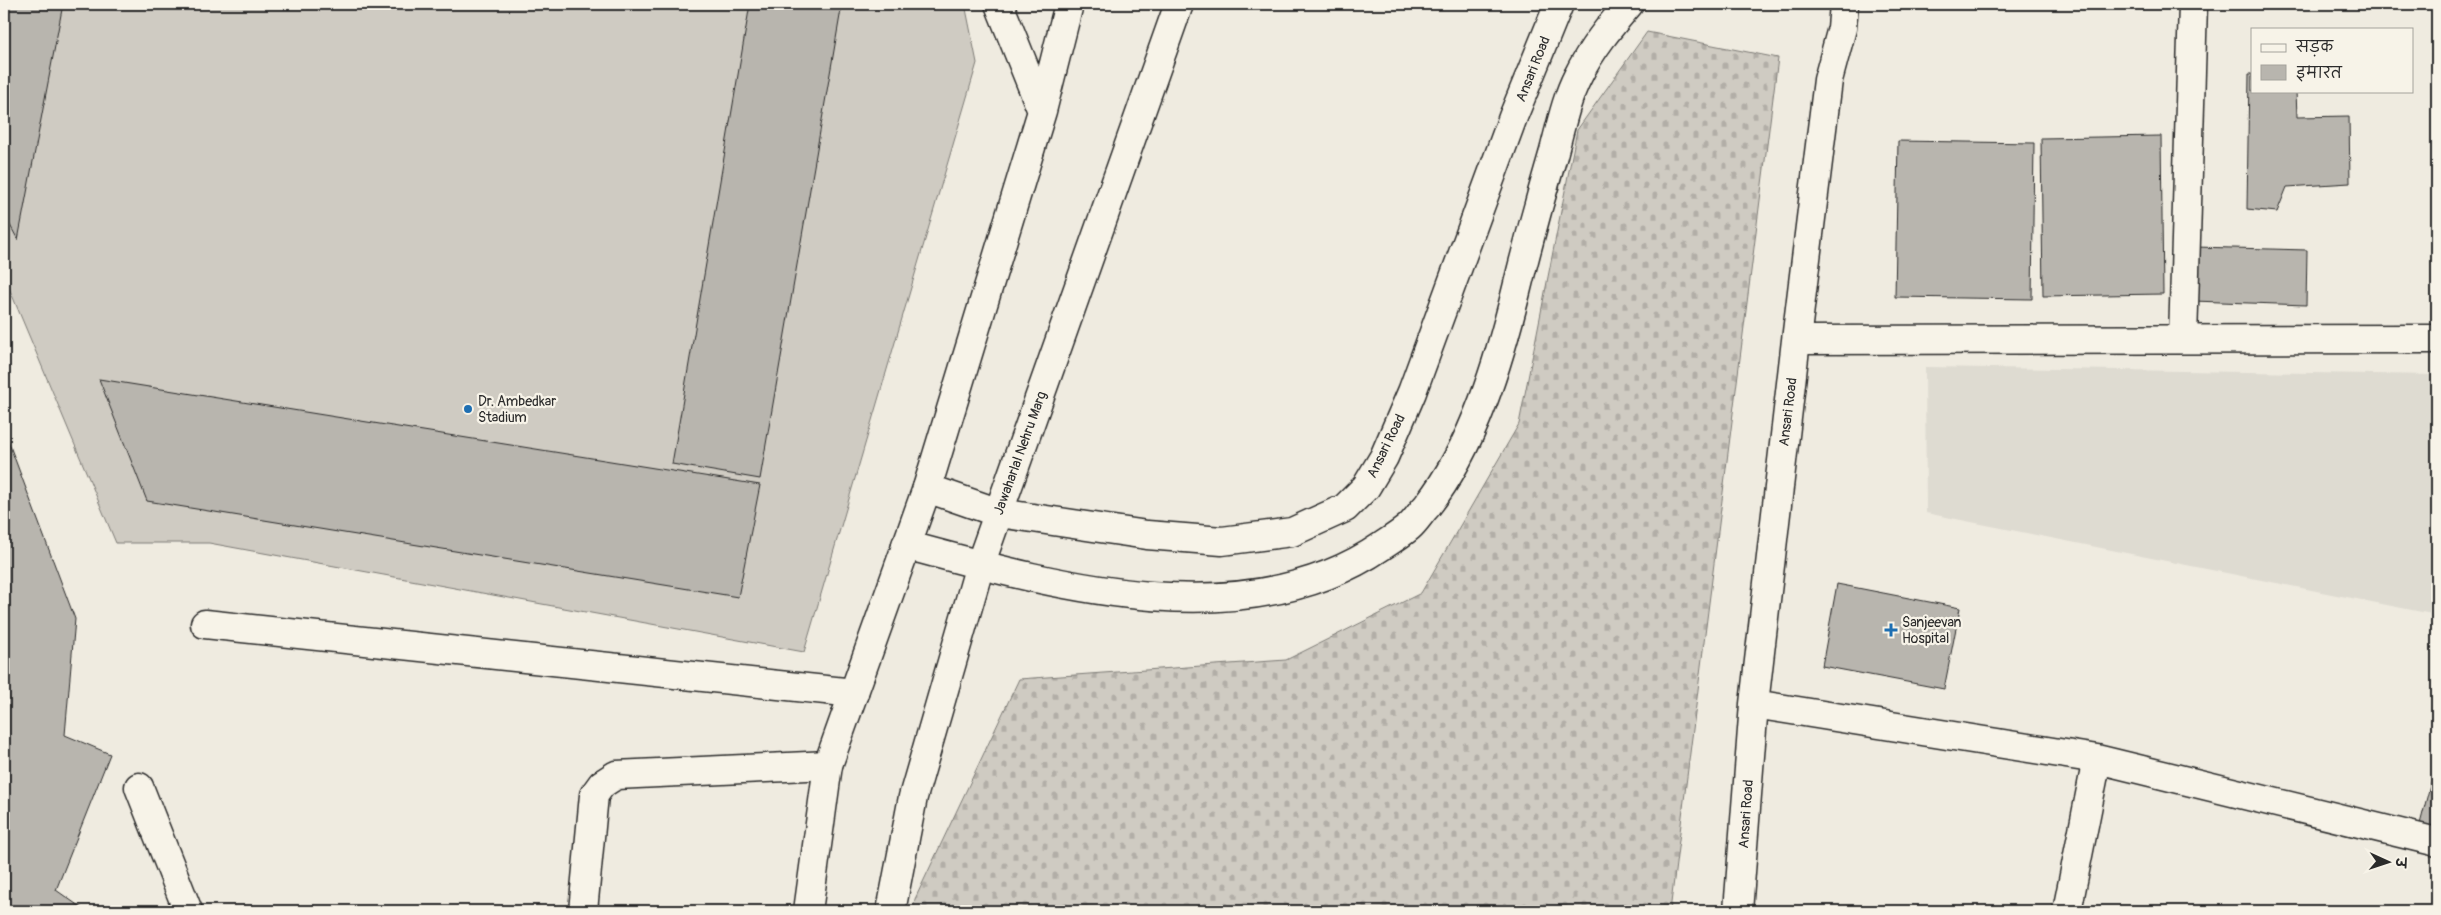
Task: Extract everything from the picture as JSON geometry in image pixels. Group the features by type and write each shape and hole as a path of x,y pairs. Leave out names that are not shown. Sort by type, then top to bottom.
{"street":[{"path":"999,4 1042,111"},
{"path":"808,911 828,765 927,488 1042,111 1069,4"},
{"name":"Jawaharlal Nehru Marg","path":"891,911 913,797 980,565 1179,4"},
{"name":"Ansari Road","path":"927,488 999,513 1146,535 1222,541 1292,532 1345,508 1366,487 1384,457 1412,392 1514,117 1559,4"},
{"path":"906,545 980,565 1069,585 1164,596 1219,597 1265,593 1311,582 1362,559 1410,526 1442,486 1476,419 1505,336 1530,236 1577,77 1606,30 1629,4"},
{"name":"Ansari Road","path":"1738,911 1754,704 1796,340 1828,80 1842,28 1844,4"},
{"path":"2182,339 2193,4"},
{"path":"1796,340 2437,339"},
{"path":"205,624 854,692"},
{"path":"1754,704 2097,759 2437,842"},
{"path":"2067,911 2097,759"},
{"path":"583,911 594,795 602,784 616,775 828,765"},
{"path":"139,787 188,911"}],"shaded area":[{"path":"1925,367 2437,375 2437,615 1926,513"}],"green space":[{"name":"Dr. Ambedkar Stadium","path":"4,4 965,4 977,63 804,652 209,543 116,543 4,276"},
{"path":"1647,32 1778,58 1670,911 913,911 915,899 1019,679 1286,660 1421,593 1519,424 1577,130"}],"building":[{"path":"4,4 63,4 18,240 4,214"},
{"path":"750,4 842,4 760,479 672,464"},
{"path":"2249,74 2251,74 2251,92 2296,92 2297,117 2349,116 2350,183 2287,187 2277,212 2247,209"},
{"path":"2161,136 2163,294 2043,296 2041,138"},
{"path":"1898,141 2034,143 2032,299 1895,297"},
{"path":"2195,247 2307,250 2306,305 2193,301"},
{"path":"99,379 760,485 738,597 147,501"},
{"path":"4,430 75,619 65,735 110,754 56,890 86,911 4,911"},
{"path":"1837,584 1960,608 1944,689 1822,666"},
{"path":"2437,759 2437,829 2420,824"},
{"path":"1751,907 1773,911 1750,911"}],"place":[{"name":"Dr. Ambedkar Stadium","path":"468,409"},
{"name":"Sanjeevan Hospital","path":"1891,630"}]}
